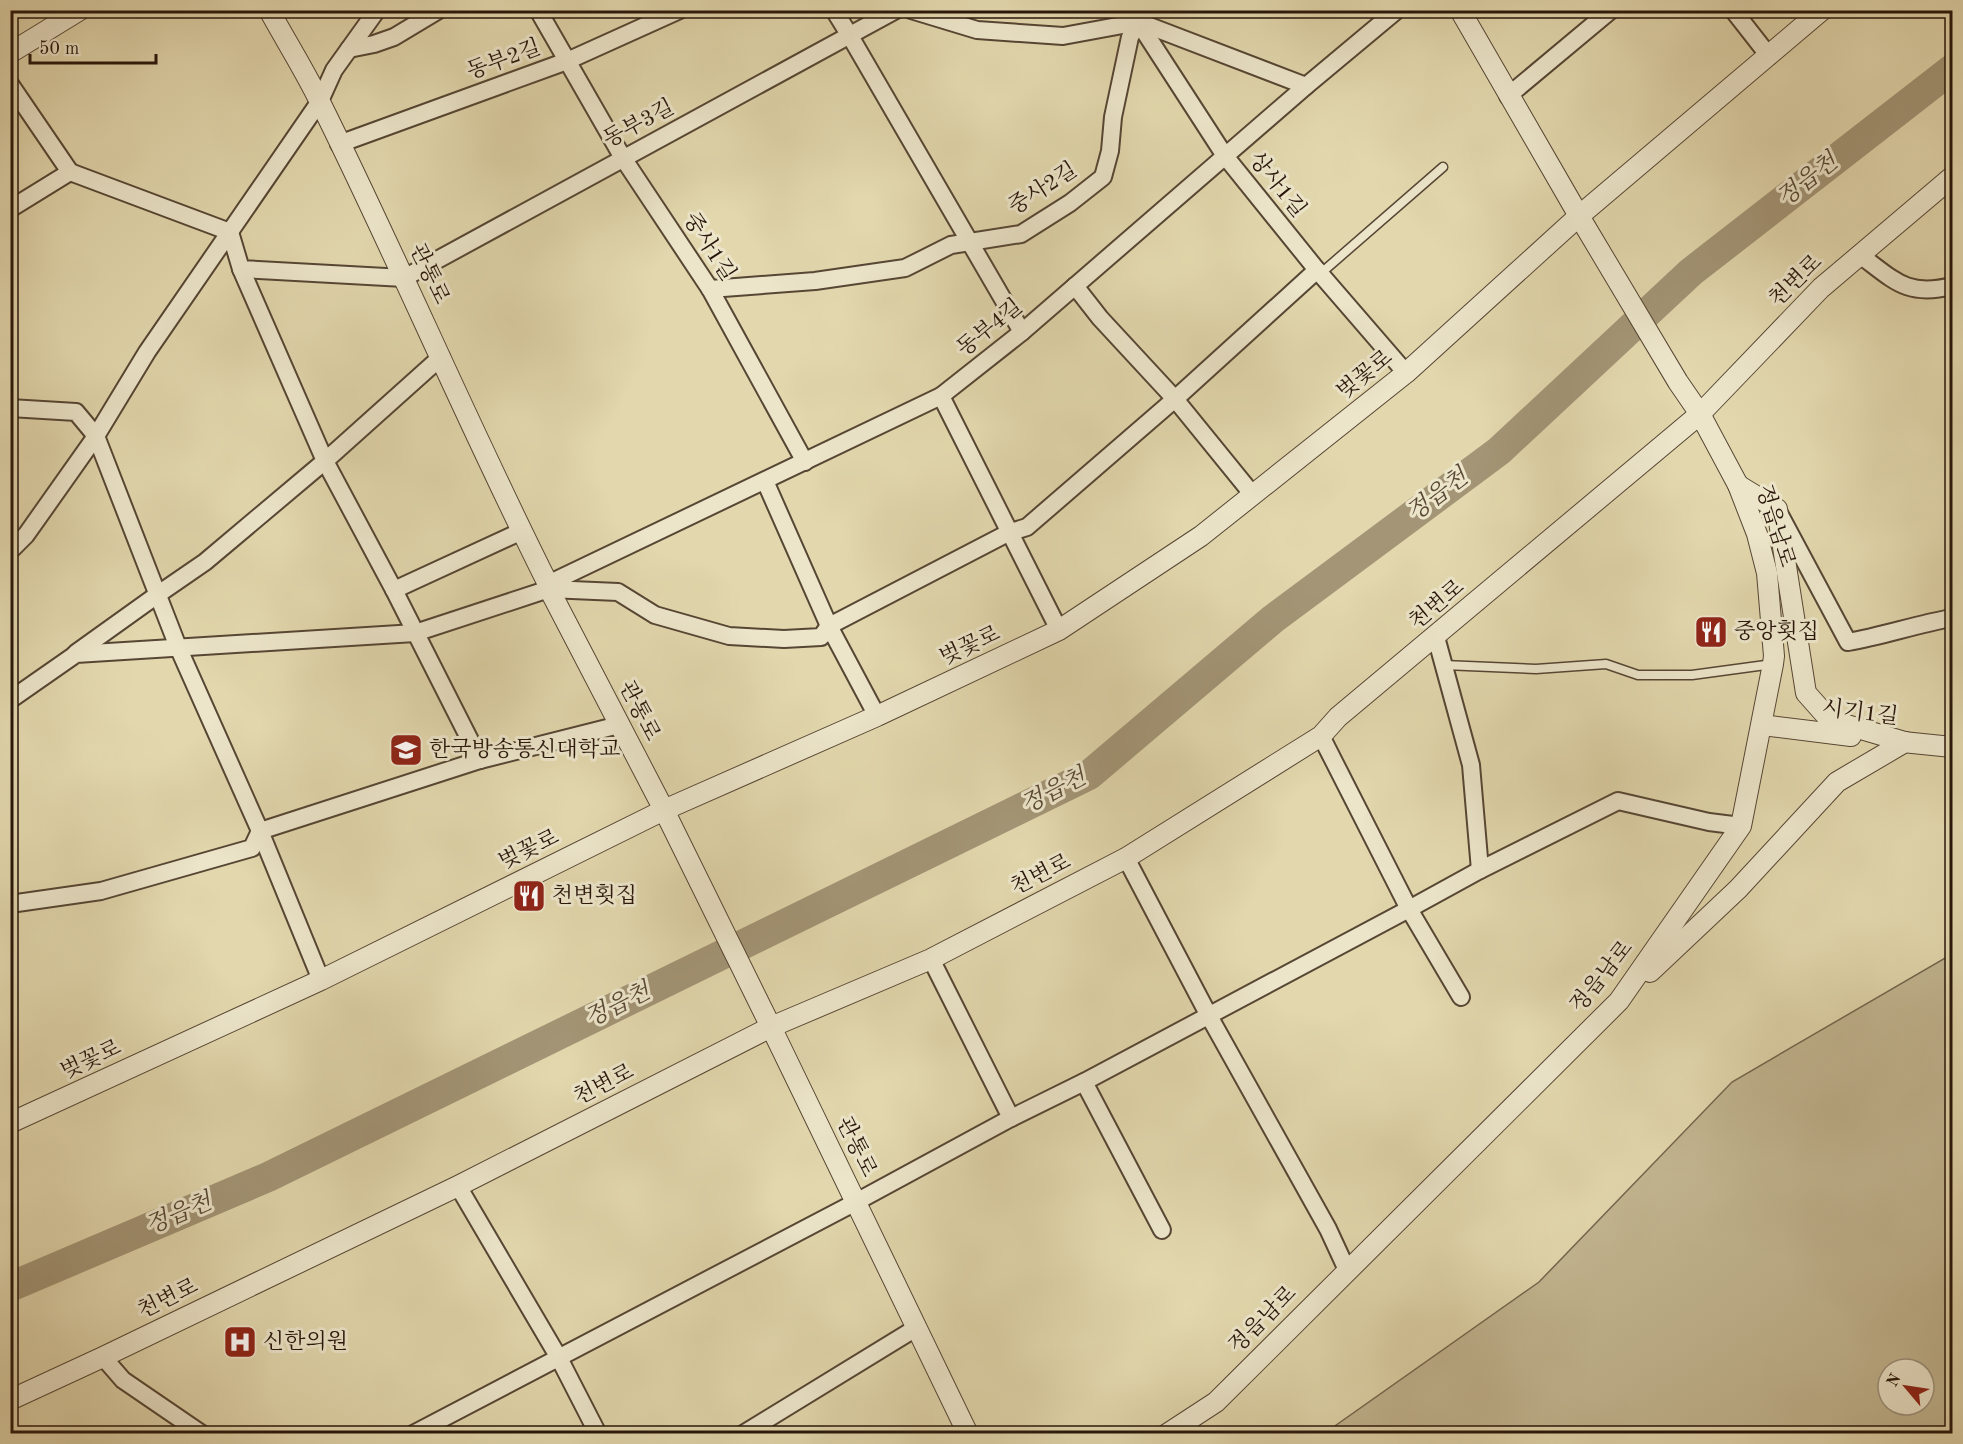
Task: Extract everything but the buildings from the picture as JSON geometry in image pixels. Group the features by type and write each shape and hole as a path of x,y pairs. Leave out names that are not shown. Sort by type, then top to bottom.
{"street":[{"path":"10,53 80,10"},
{"name":"관통로","path":"269,10 320,101 549,587 664,810 968,1434"},
{"path":"10,551 26,535 96,436 147,352 320,101 333,70 377,10"},
{"path":"349,49 394,37 439,10"},
{"name":"중사1길","path":"538,10 623,158 710,289 805,462"},
{"name":"동부2길","path":"339,144 567,61 680,10"},
{"path":"834,10 1022,332"},
{"name":"동부3길","path":"404,278 896,10"},
{"path":"911,10 977,30 1063,36 1136,14 1306,86"},
{"name":"동부4길","path":"549,587 941,396 1022,332 1397,10"},
{"name":"정읍남로","path":"1167,1434 1216,1401 1619,1001 1741,826 1762,725 1774,656 1767,573 1757,534 1738,485 1700,414 1678,382 1579,216 1460,10"},
{"path":"1508,96 1611,10"},
{"path":"1733,10 1769,56"},
{"name":"벚꽃로","path":"10,1123 321,980 664,810 878,716 1059,630 1201,536 1406,373 1579,216 1822,10"},
{"name":"상사1길","path":"1136,14 1225,156 1319,272 1406,373"},
{"name":"중사2길","path":"710,289 815,280 905,268 951,245 1021,234 1070,203 1103,177 1110,151 1113,117 1136,14"},
{"path":"10,84 70,172 230,232"},
{"path":"10,208 70,172"},
{"name":"천변로","path":"10,1400 458,1186 771,1027 931,959 1126,858 1321,736 1338,717 1700,414 1821,288 1953,177"},
{"path":"230,232 241,269 325,461 480,759"},
{"path":"1860,255 1912,290 1933,291 1953,286"},
{"path":"241,269 404,278"},
{"path":"76,654 415,633 549,587 618,592 655,615 729,636 784,639 821,638 830,626 1008,533 1027,527 1319,272"},
{"path":"1075,286 1100,318 1175,399 1253,495"},
{"path":"10,700 205,562 325,461 441,357"},
{"path":"941,396 1008,533 1059,630"},
{"path":"10,408 76,412 96,436 178,647 260,831 321,980"},
{"path":"765,481 830,626 878,716"},
{"path":"1738,485 1777,509 1848,642 1879,637 1923,623 1953,618"},
{"path":"1777,509 1806,693 1830,720 1905,742"},
{"path":"394,590 522,531"},
{"path":"1436,637 1471,765 1480,870"},
{"path":"10,904 101,891 252,848 260,831 480,759 619,724"},
{"name":"시기1길","path":"1762,725 1953,747"},
{"path":"1321,736 1409,909 1461,997"},
{"path":"1619,1001 1738,889 1837,782 1905,742"},
{"path":"413,1434 1209,1016 1480,870 1618,801 1709,822 1741,826"},
{"path":"1126,858 1209,1016 1328,1229 1347,1270"},
{"path":"931,959 1011,1118"},
{"path":"1084,1082 1162,1230"},
{"path":"458,1186 559,1359 598,1434"},
{"path":"743,1434 916,1328"},
{"path":"103,1357 123,1380 202,1434"}],"lane":[{"path":"1319,272 1443,167"},
{"path":"1444,665 1536,669 1606,664 1638,675 1692,675 1773,664"}],"shaded area":[{"path":"1952,954 1952,1433 1325,1433 1539,1282 1732,1082"}],"waterway":[{"name":"정읍천","path":"10,1287 268,1177 1089,775 1273,619 1499,451 1691,272 1952,69"}],"place":[{"name":"중앙횟집","path":"1711,632"},
{"name":"한국방송통신대학교","path":"406,750"},
{"name":"천변횟집","path":"529,896"},
{"name":"신한의원","path":"240,1342"}]}
